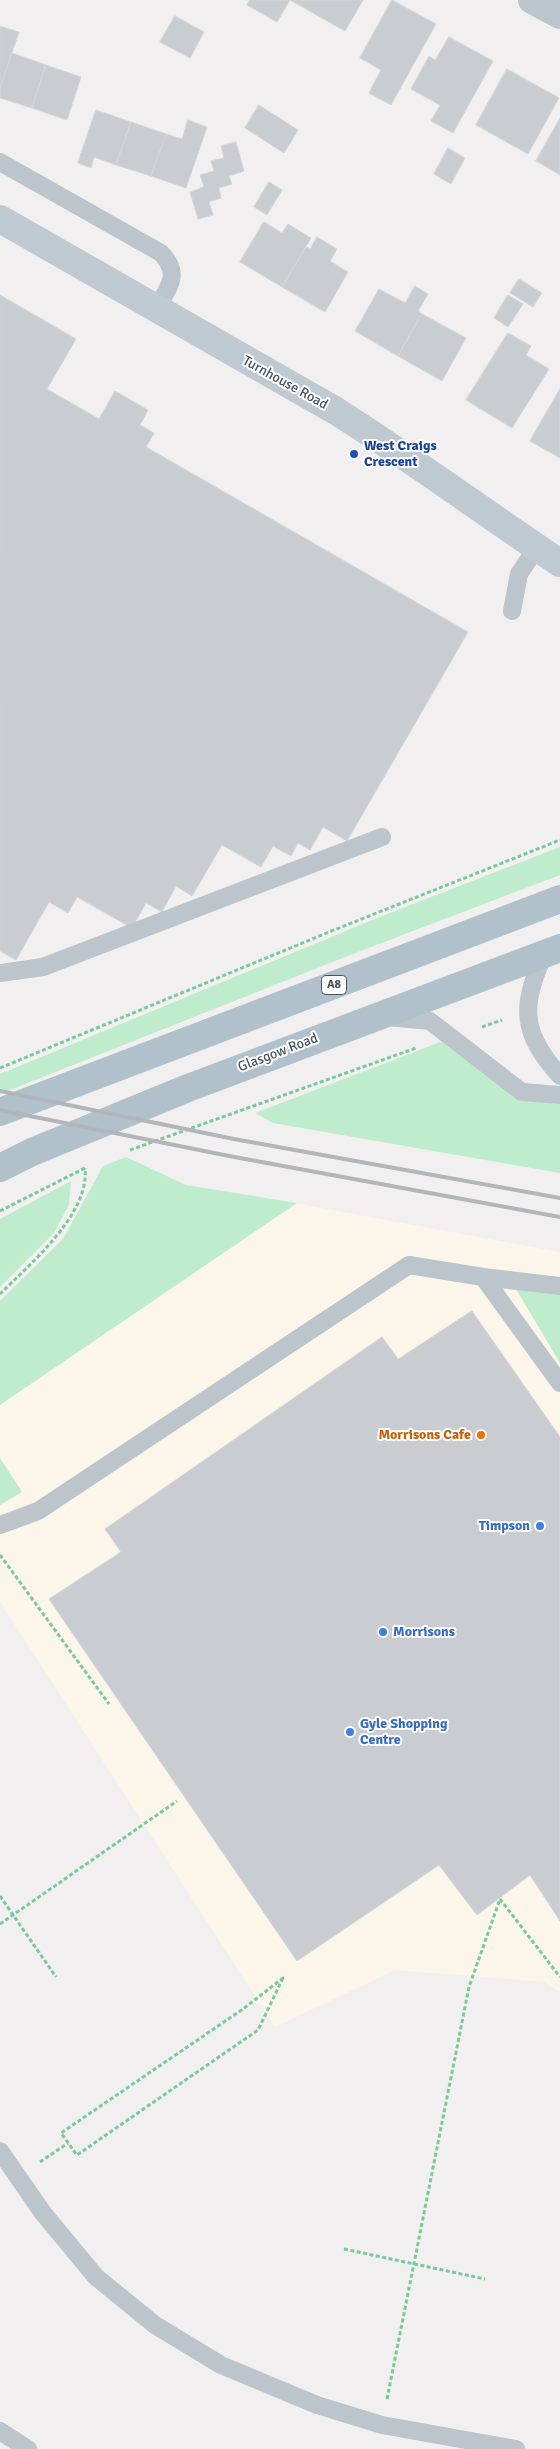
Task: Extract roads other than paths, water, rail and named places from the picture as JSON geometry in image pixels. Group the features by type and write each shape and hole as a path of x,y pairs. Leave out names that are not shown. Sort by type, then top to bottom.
{"main road":[{"name":"A8","path":"0,1112 560,899"},
{"name":"Glasgow Road","path":"0,1168 32,1152 188,1088 553,950"}],"street":[{"path":"532,0 560,16"},
{"name":"Turnhouse Road","path":"0,219 156,310 336,411 388,444 560,563"}],"lane":[{"path":"0,162 161,253 170,263 173,271 168,287 156,310"},
{"path":"512,611 519,574 537,547"},
{"path":"0,973 43,967 382,837"},
{"path":"553,950 531,983 527,1011 531,1034 548,1063 560,1076"},
{"path":"375,1016 430,1021 522,1092 560,1095"},
{"path":"0,1525 38,1511 409,1265 483,1277 560,1286"},
{"path":"483,1277 560,1383"},
{"path":"0,2151 43,2213 96,2277 155,2325 221,2365 317,2405 382,2425 516,2449"},
{"path":"0,2431 28,2449"}],"railway":[{"path":"0,1091 234,1139 560,1198"},
{"path":"0,1110 229,1156 560,1217"}],"place":[{"name":"West Craigs Crescent","path":"354,454"},
{"name":"Morrisons Cafe","path":"481,1435"},
{"name":"Timpson","path":"540,1526"},
{"name":"Morrisons","path":"383,1632"},
{"name":"Gyle Shopping Centre","path":"350,1732"}]}
